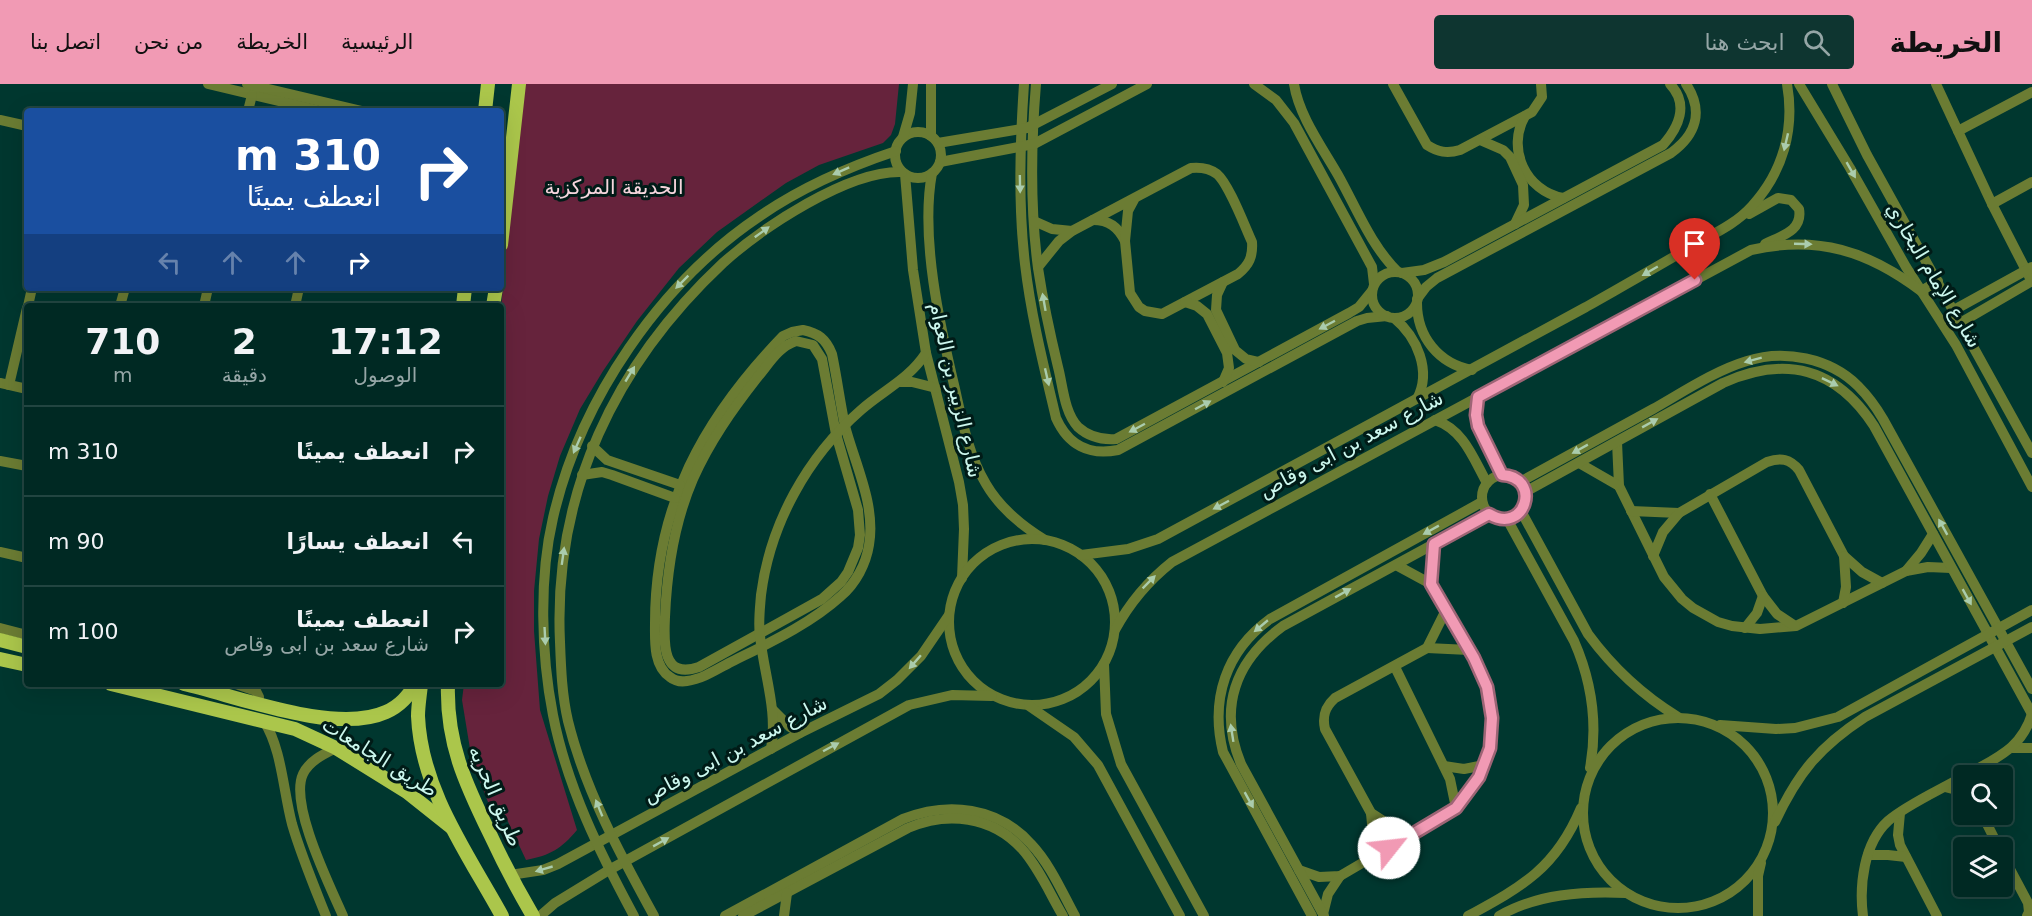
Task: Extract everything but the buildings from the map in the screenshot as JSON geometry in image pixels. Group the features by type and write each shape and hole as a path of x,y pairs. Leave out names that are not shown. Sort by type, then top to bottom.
{"main road":[{"path":"484,108 488,84"},
{"path":"504,218 519,84"},
{"path":"0,640 24,646"},
{"path":"0,659 24,664"},
{"name":"طريق الجامعات","path":"123,687 295,729 336,748 407,792 451,827"},
{"name":"طريق الجامعات","path":"195,687 308,715 359,718 386,712 397,706 414,687"},
{"path":"421,687 418,716 423,751 431,778 451,827 502,916"},
{"name":"طريق الحريه","path":"448,687 450,728 459,765 510,875 532,916"},
{"path":"258,704 259,720"}],"street":[{"path":"208,84 308,108"},
{"path":"247,84 349,108"},
{"path":"904,173 896,162 896,151 910,113 913,84"},
{"path":"654,916 611,837 575,745 567,712 561,670 559,619 561,569 570,519 582,475 592,446 623,386 649,345 685,301 733,255 775,223 821,196 880,173 904,173 919,178 932,174 940,162 941,152 934,139 931,84"},
{"path":"1024,84 1020,148 1021,226 1029,294 1056,417 1061,429 1070,440 1092,452 1106,453 1118,450 1223,381 1350,313 1359,307 1382,276 1434,267 1663,145 1678,124 1681,112 1680,100 1670,84"},
{"path":"1036,84 1034,221 1038,267 1048,322 1068,409 1078,427 1096,438 1116,439 1174,414 1357,321 1405,315 1426,287 1437,278 1671,153 1682,145 1695,121 1692,93 1686,84"},
{"path":"903,137 917,132 934,139 1021,130 1034,126 1112,84"},
{"path":"940,162 1034,144 1147,84"},
{"path":"1254,84 1276,100 1294,123 1372,267 1374,303 1377,309 1408,333 1421,358 1424,380 1416,400"},
{"path":"1294,84 1306,116 1378,248 1416,286 1418,319 1433,350 1451,364 1472,370"},
{"path":"1393,84 1427,145 1434,150 1452,153 1525,116 1538,105 1542,97 1541,84"},
{"name":"شارع سعد بن ابى وقاص","path":"1081,555 1128,549 1158,539 1472,370 1735,222 1766,190 1785,151 1790,107 1787,84"},
{"name":"شارع الإمام البخاري","path":"1799,84 1956,345 2032,487"},
{"name":"شارع الإمام البخاري","path":"1832,84 1867,155 2032,453"},
{"path":"1936,84 1992,204 2029,269 2032,282 1960,323"},
{"path":"1958,131 2028,94 2019,84"},
{"path":"249,108 252,95"},
{"path":"1515,224 1524,205 1516,143 1520,125 1525,116"},
{"path":"0,120 24,125"},
{"path":"1480,140 1503,150 1537,187 1563,198"},
{"path":"634,916 597,845 569,774 553,714 546,652 544,588 547,553 562,485 575,450 595,408 628,351 661,306 700,264 744,228 791,196 825,178 896,151"},
{"path":"1038,267 1059,241 1072,231 1191,168 1199,167 1216,173 1222,179 1252,242 1253,252 1245,268 1162,314 1145,311 1138,307 1130,293 1125,241 1128,211 1135,198"},
{"name":"شارع الزبير بن العوام","path":"904,173 913,270 926,353 963,505 962,578"},
{"name":"شارع الزبير بن العوام","path":"932,174 927,217 940,322 971,450 978,469 996,499 1019,522 1045,540"},
{"path":"1992,204 2032,182"},
{"path":"1735,222 1778,198 1791,200 1799,209 1799,222 1795,228 1751,250"},
{"path":"1093,220 1103,220 1113,225 1125,241"},
{"path":"1034,221 1052,230 1072,231"},
{"name":"شارع سعد بن ابى وقاص","path":"1115,630 1134,599 1172,562 1751,250 1798,243 1842,249 1884,266 1922,291"},
{"path":"1954,310 2029,269"},
{"path":"1223,381 1229,368 1229,360 1215,302 1224,281"},
{"path":"1922,291 1938,281"},
{"path":"1185,302 1197,306 1207,314 1240,355 1259,362"},
{"path":"24,319 4,384 24,388"},
{"path":"802,330 822,337 828,345 832,354 845,425 870,520 869,548 859,574 841,596 818,615 762,647 701,677 688,681 672,679 663,670 656,651 663,540 675,498 700,445 783,336 802,330"},
{"path":"796,341 813,345 822,358 836,434 858,510 860,536 854,560 848,572 822,599 699,667 682,670 669,660 665,652 660,605 678,520 701,462 728,408 781,348 796,341"},
{"path":"771,749 773,710 759,635 765,573 786,511 807,470 836,434 881,394 900,382 919,364 926,353"},
{"path":"1520,482 1735,366 1759,357 1776,356 1799,357 1816,362 1844,375 1870,399 1896,441 2032,689"},
{"path":"1526,492 1743,374 1776,368 1791,369 1830,381 1846,392 1864,411 2032,714 2025,733 2012,748 1984,764"},
{"path":"900,382 918,383 936,388"},
{"path":"1478,397 1476,415 1478,426 1502,475"},
{"path":"1435,420 1453,428 1461,436 1487,483"},
{"path":"1617,442 1619,486 1653,556 1673,588 1693,608 1718,622 1760,629 1796,627 1906,571 1928,567 1951,568"},
{"path":"592,446 607,460 680,486"},
{"path":"1653,556 1663,532 1679,513 1767,462 1777,459 1787,460 1800,470 1844,556 1862,572 1882,583"},
{"path":"0,461 24,465"},
{"path":"1579,463 1619,486"},
{"path":"582,475 592,472 612,475 675,498"},
{"path":"1502,475 1520,482 1526,492 1521,511 1507,519 1489,514 1482,502 1487,483 1502,475"},
{"path":"1710,494 1763,596 1777,614 1796,627"},
{"path":"1320,915 1223,752 1218,711 1222,684 1227,671 1244,642 1270,619 1482,502"},
{"path":"1521,511 1570,602 1598,648 1635,687 1678,717"},
{"path":"1631,511 1679,513"},
{"path":"1320,915 1299,870 1244,770 1236,751 1231,732 1230,711 1243,667 1254,651 1283,626 1489,514"},
{"path":"1468,916 1518,888 1536,875 1564,841 1583,802 1594,741 1594,720 1588,680 1582,660 1574,641 1507,519"},
{"path":"1906,571 1921,554 1932,534"},
{"path":"1026,539 1045,540 1064,545 1081,555 1096,570 1108,588 1113,601 1115,630 1112,647 1104,664 1094,678 1080,690 1056,702 1029,706 1010,703 992,696 963,670 949,634 949,615 953,596 962,578 974,563 989,551 1007,543 1026,539"},
{"path":"1431,584 1434,544"},
{"path":"0,552 24,557"},
{"path":"1843,603 1846,587 1844,556"},
{"path":"1320,915 1328,894 1340,876 1456,808 1472,788 1490,748 1492,718 1481,672 1431,584 1396,564"},
{"path":"1745,628 1757,614 1763,596"},
{"path":"1371,858 1373,835 1371,813 1325,729 1324,716 1329,703 1335,698 1426,648 1446,610"},
{"path":"1588,782 1598,761 1614,743 1633,729 1655,720 1678,717 1697,719 1716,725 1776,729 1795,728 1838,717 2032,610"},
{"name":"شارع سعد بن ابى وقاص","path":"510,875 543,870 597,845 800,733 879,694 921,656 949,615"},
{"path":"1758,916 1758,876 1772,828 1798,777 1829,743 1865,717 2032,627"},
{"path":"0,628 24,634"},
{"path":"1426,648 1469,650"},
{"path":"1104,664 1106,714 1121,764 1204,916"},
{"path":"1395,667 1444,766 1452,786 1456,808"},
{"path":"245,687 256,691 259,697 258,704"},
{"path":"540,916 555,903 609,870 909,705 952,695 992,696"},
{"path":"1029,706 1074,737 1098,765 1180,916"},
{"path":"773,710 790,727 800,733"},
{"path":"259,720 275,743 284,791 300,848 326,916"},
{"path":"1716,725 1737,738 1755,756 1767,778 1773,802 1772,828"},
{"path":"336,748 309,765 300,781 300,799 313,843 344,916"},
{"path":"2012,748 2032,748"},
{"path":"1444,766 1464,769 1484,765"},
{"path":"1863,916 1862,885 1868,855 1880,830 1900,813 1953,782"},
{"path":"1944,787 1953,788"},
{"path":"1583,802 1583,823 1588,844 1597,863 1610,879 1627,893 1648,903 1671,907 1692,906 1714,901 1733,890 1749,875 1762,857"},
{"path":"747,916 787,893 891,825 915,814 940,809 966,809 996,818 1023,836 1040,855 1075,916"},
{"path":"1371,813 1408,837"},
{"path":"1900,813 1898,835 1900,845 1937,916"},
{"path":"725,916 919,823 942,818 965,819 989,826 1001,832 1022,849 1063,916"},
{"path":"300,848 313,843"},
{"path":"1868,855 1906,857"},
{"path":"1299,870 1319,877 1340,876"},
{"path":"2013,875 2030,908 2027,916"},
{"path":"784,916 787,893"},
{"path":"1499,916 1530,902 1546,898 1586,893 1627,893"},
{"path":"1671,907 1686,916"}],"green space":[{"name":"الحديقة المركزية","path":"522,84 899,84 895,124 891,135 883,143 819,165 786,183 717,232 679,268 637,321 580,409 560,456 548,496 539,539 534,591 534,631 540,710 577,830 555,850 526,860 503,811 488,802 472,761 462,700 464,687 504,687 504,303 502,303"}],"route":[{"path":"1389,848 1456,808 1465,799 1479,777 1490,748 1492,718 1487,687 1474,658 1431,584 1434,544 1489,514 1501,519 1515,517 1521,511 1526,499 1526,492 1520,482 1515,478 1502,475 1478,426 1476,415 1478,397 1695,280"}]}
